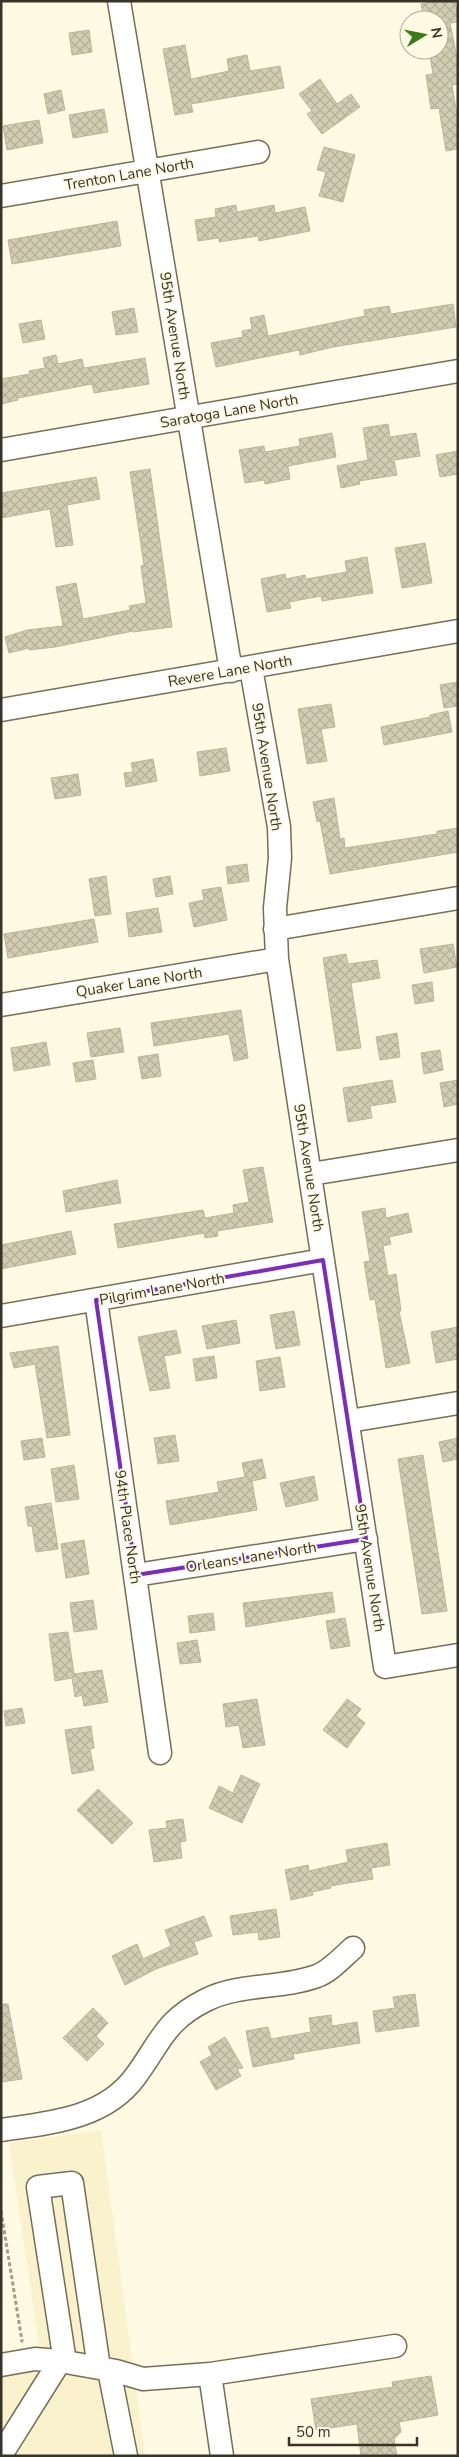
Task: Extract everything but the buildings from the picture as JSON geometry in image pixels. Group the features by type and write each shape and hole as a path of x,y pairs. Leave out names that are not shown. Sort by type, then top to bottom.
{"street":[{"name":"95th Avenue North","path":"119,1 188,418 241,670 278,827 280,858 275,929 277,959 385,1668 458,1655"},
{"name":"Trenton Lane North","path":"1,196 258,152"},
{"name":"Saratoga Lane North","path":"1,450 458,371"},
{"name":"Revere Lane North","path":"1,710 458,631"},
{"path":"275,929 458,898"},
{"name":"Quaker Lane North","path":"1,1005 277,959"},
{"path":"311,1174 458,1150"},
{"name":"Pilgrim Lane North","path":"1,1316 323,1260"},
{"name":"94th Place North","path":"96,1300 160,1753"},
{"path":"349,1422 458,1403"},
{"name":"Orleans Lane North","path":"136,1575 366,1539"},
{"path":"1,2130 61,2121 88,2112 112,2099 134,2078 164,2031 184,2012 208,1999 233,1991 318,1976 353,1948"},
{"path":"1,2455 63,2362 38,2187 72,2183 104,2369 126,2456"},
{"path":"1,2365 35,2359 104,2369 143,2379 210,2374 395,2346"},
{"path":"210,2374 222,2456"}],"path":[{"path":"1,2210 22,2341 16,2346"}],"highlighted area":[{"path":"323,1260 366,1539 136,1575 96,1300"}],"shaded area":[{"path":"101,2130 145,2456 1,2456 1,2358 40,2351 9,2143"}]}
